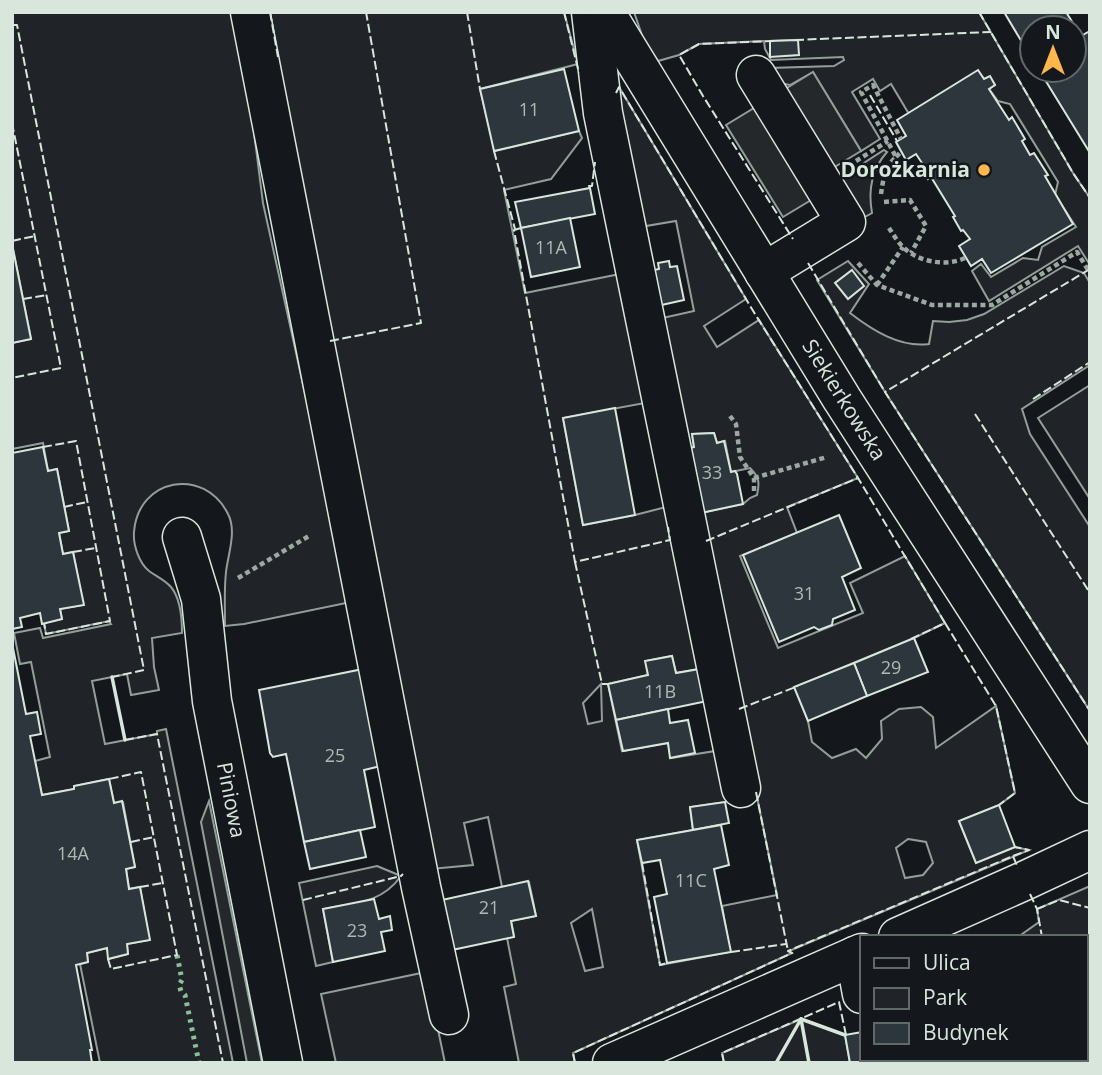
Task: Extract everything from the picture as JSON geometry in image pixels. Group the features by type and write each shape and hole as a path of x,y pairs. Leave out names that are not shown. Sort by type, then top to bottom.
{"street":[{"path":"250,12 421,887 449,1015"},
{"path":"591,12 603,113 741,788"},
{"name":"Siekierkowska","path":"605,12 842,399 1090,784"},
{"path":"756,75 846,222 764,272"},
{"name":"Piniowa","path":"181,537 201,599 212,701 283,1063"},
{"path":"902,935 1090,850"},
{"path":"612,1063 859,954"}],"path":[{"path":"896,157 861,92 873,86 901,139"},
{"path":"901,152 892,160 884,176 880,202 910,200 926,226 911,253"},
{"path":"886,222 903,247 911,253 945,263 965,258"},
{"path":"903,247 877,285 932,304 992,305 1077,252 1088,270"},
{"path":"730,416 736,424 740,457 754,478 754,494"},
{"path":"754,478 829,456"},
{"path":"201,599 349,512"}],"green space":[{"path":"12,12 234,12 242,39 263,203 351,602 225,626 225,586 232,535 231,521 217,499 204,489 189,484 174,485 159,490 147,500 138,514 134,532 142,563 171,587 177,597 182,621 182,633 152,638 159,690 131,695 127,674 92,681 105,744 157,734 157,731 166,729 233,1063 100,1063 80,964 88,962 87,953 107,948 109,959 128,954 127,944 149,940 140,887 129,889 126,869 135,867 123,802 114,803 109,779 42,795 35,761 50,757 31,662 20,664 14,633 40,628 43,638 111,624 109,621 46,634 44,623 62,619 60,609 83,605 73,552 63,554 59,533 69,531 57,469 48,471 43,443 12,449 12,343 31,339 12,244"},
{"path":"270,12 564,12 578,64 480,89 495,151 579,131 582,138 551,179 504,190 525,293 620,274 645,403 563,418 583,525 666,507 670,540 677,551 705,668 676,673 672,656 646,661 648,675 608,684 622,751 668,743 671,758 728,749 737,787 725,802 690,807 693,830 637,840 660,965 730,952 722,906 777,895 696,514 743,504 757,495 758,483 750,468 731,472 725,441 717,443 714,433 692,434 694,447 683,450 658,319 694,311 676,221 640,227 615,96 619,87 746,299 704,326 717,347 759,320 858,478 787,507 797,533 740,556 778,648 863,613 850,583 905,556 945,623 795,687 808,721 812,742 832,758 856,749 866,758 882,739 881,721 899,709 921,707 933,717 936,748 996,706 1015,793 999,805 959,821 976,863 1015,847 1029,850 789,951 792,953 573,1053 575,1063 519,1063 504,987 516,984 507,938 514,936 511,921 536,916 529,882 502,887 488,817 464,823 473,865 431,869 328,341","holes":["601,684 602,721 588,724 583,703","908,839 926,842 933,863 923,875 905,878 896,848","592,909 603,967 585,971 571,923"]},
{"path":"634,12 979,12 1018,79 1018,84 1021,84 1090,198 1090,265 1078,246 989,301 972,271 981,264 991,277 1023,258 1038,260 1042,247 1076,227 1055,195 1058,182 1010,104 998,101 989,89 995,85 990,77 984,79 978,71 909,114 891,84 880,91 873,79 852,92 880,139 861,151 813,72 790,85 779,83 770,68 834,66 844,60 843,57 771,60 764,41 699,44 679,55 658,61 644,41","holes":["798,40 798,55 770,56 770,41"]},
{"path":"884,150 887,152 872,181 872,213 863,218 839,179"},
{"path":"848,261 869,284 850,313 887,336 918,345 929,344 933,321 967,320 984,314 1064,266 1084,273 1090,283 1090,365 1022,409 1030,434 1090,527 1090,711 885,392 817,280"},
{"path":"1090,385 1090,499 1038,418"},
{"path":"377,866 401,876 376,897 323,909 333,962 316,966 299,883"},
{"path":"1090,886 1088,1053 1088,935 1021,935 1039,922 1037,909"},
{"path":"426,972 445,1063 336,1063 321,994"},
{"path":"801,1019 845,1035 850,1063 724,1063 722,1053"}],"shaded area":[{"path":"813,72 861,151 833,168 841,182 783,217 726,125"},
{"path":"209,801 262,1063 247,1063 201,822"}],"building":[{"path":"1004,12 1067,14 1018,14 1018,36"},
{"path":"1090,31 1090,153 1048,84 1088,84"},
{"path":"798,40 799,55 770,57 770,41"},
{"path":"564,69 579,131 494,151 480,89"},
{"name":"Dorożkarnia","path":"978,70 984,79 990,76 995,85 989,89 1009,120 1012,117 1025,139 1022,141 1030,155 1034,153 1048,175 1045,176 1073,224 991,273 982,259 971,266 959,246 970,239 961,231 953,217 955,216 931,177 928,179 916,154 906,160 896,142 906,136 897,120"},
{"path":"590,188 595,214 521,228 515,202"},
{"path":"570,218 580,267 531,277 521,228"},
{"path":"12,244 31,339 12,343"},
{"path":"669,261 670,267 677,266 684,300 657,306 649,271 659,269 658,263"},
{"path":"852,270 864,286 848,299 835,283"},
{"path":"615,408 635,515 583,525 563,418"},
{"path":"714,433 717,443 724,441 731,472 735,471 737,474 743,504 696,514 683,450 694,447 692,434"},
{"path":"43,447 48,471 57,469 69,531 59,533 63,554 73,552 84,605 60,609 62,619 42,624 40,613 20,618 22,627 12,629 12,453"},
{"path":"839,515 861,568 842,577 855,610 833,619 832,625 819,630 814,627 779,642 743,555"},
{"path":"914,638 928,672 867,696 854,663"},
{"path":"12,643 26,714 37,712 41,734 30,736 42,795 109,779 114,803 122,801 135,867 126,869 129,889 140,887 150,940 127,944 128,954 108,959 107,948 87,953 88,962 76,965 92,1063 12,1063"},
{"path":"672,656 676,673 705,668 712,700 616,720 608,684 648,675 645,661"},
{"path":"854,663 867,696 808,721 794,687"},
{"path":"363,669 385,765 364,770 375,827 304,842 286,754 273,757 270,753 259,690"},
{"path":"668,709 670,723 688,720 695,753 670,758 668,743 623,751 616,720"},
{"path":"725,802 729,823 693,830 690,807"},
{"path":"999,805 1015,847 976,863 959,821"},
{"path":"721,825 729,865 714,869 731,952 667,963 654,897 667,894 660,860 642,863 637,840"},
{"path":"360,830 366,857 310,869 304,842"},
{"path":"528,881 536,916 511,921 514,937 452,950 442,900"},
{"path":"374,899 379,919 390,916 392,930 381,932 385,951 333,962 323,909"},
{"path":"860,1032 860,1061 1017,1063 850,1063 845,1035"}],"hedge":[{"path":"177,955 182,980 179,985 185,995 199,1063"}],"fence":[{"path":"270,12 278,57"},
{"path":"330,341 421,323 366,12"},
{"path":"467,12 480,89"},
{"path":"564,12 579,73"},
{"path":"979,12 1090,198"},
{"path":"12,25 17,25 144,670 112,677"},
{"path":"795,40 991,32"},
{"path":"774,41 699,44 679,55 793,239"},
{"path":"616,93 619,87 945,623"},
{"path":"870,95 897,141"},
{"path":"12,123 61,368 12,378"},
{"path":"494,151 515,229"},
{"path":"590,188 595,162"},
{"path":"521,228 514,230 575,562 670,540 668,527"},
{"path":"12,241 35,236"},
{"path":"808,263 885,392"},
{"path":"1090,269 885,392 1090,711"},
{"path":"23,299 47,295"},
{"path":"1033,399 1090,362"},
{"path":"975,414 1090,593"},
{"path":"43,447 76,441 110,621 46,634 44,623"},
{"path":"706,541 858,478"},
{"path":"64,507 87,502"},
{"path":"73,552 96,548"},
{"path":"575,562 602,684 608,684"},
{"path":"911,639 945,623 996,706 1015,793 999,805"},
{"path":"739,709 798,686"},
{"path":"125,740 157,734 223,1063"},
{"path":"108,959 111,969 177,955 141,772 109,779"},
{"path":"756,792 788,951"},
{"path":"131,842 154,837"},
{"path":"1013,856 1029,850 1015,847"},
{"path":"575,1063 573,1053 792,953 788,951 1013,856 1018,868"},
{"path":"642,863 660,965 667,963"},
{"path":"303,900 403,874"},
{"path":"140,887 163,883"},
{"path":"1030,894 1037,909 1042,935"},
{"path":"1037,909 1059,900 1090,908"},
{"path":"731,952 786,944"},
{"path":"724,1063 722,1053 839,1002 846,1035"}],"wall":[{"path":"112,677 125,740"},
{"path":"801,1019 845,1035"},
{"path":"801,1019 809,1063"},
{"path":"776,1063 801,1019"}],"place":[{"name":"Dorożkarnia","path":"984,170"}]}
